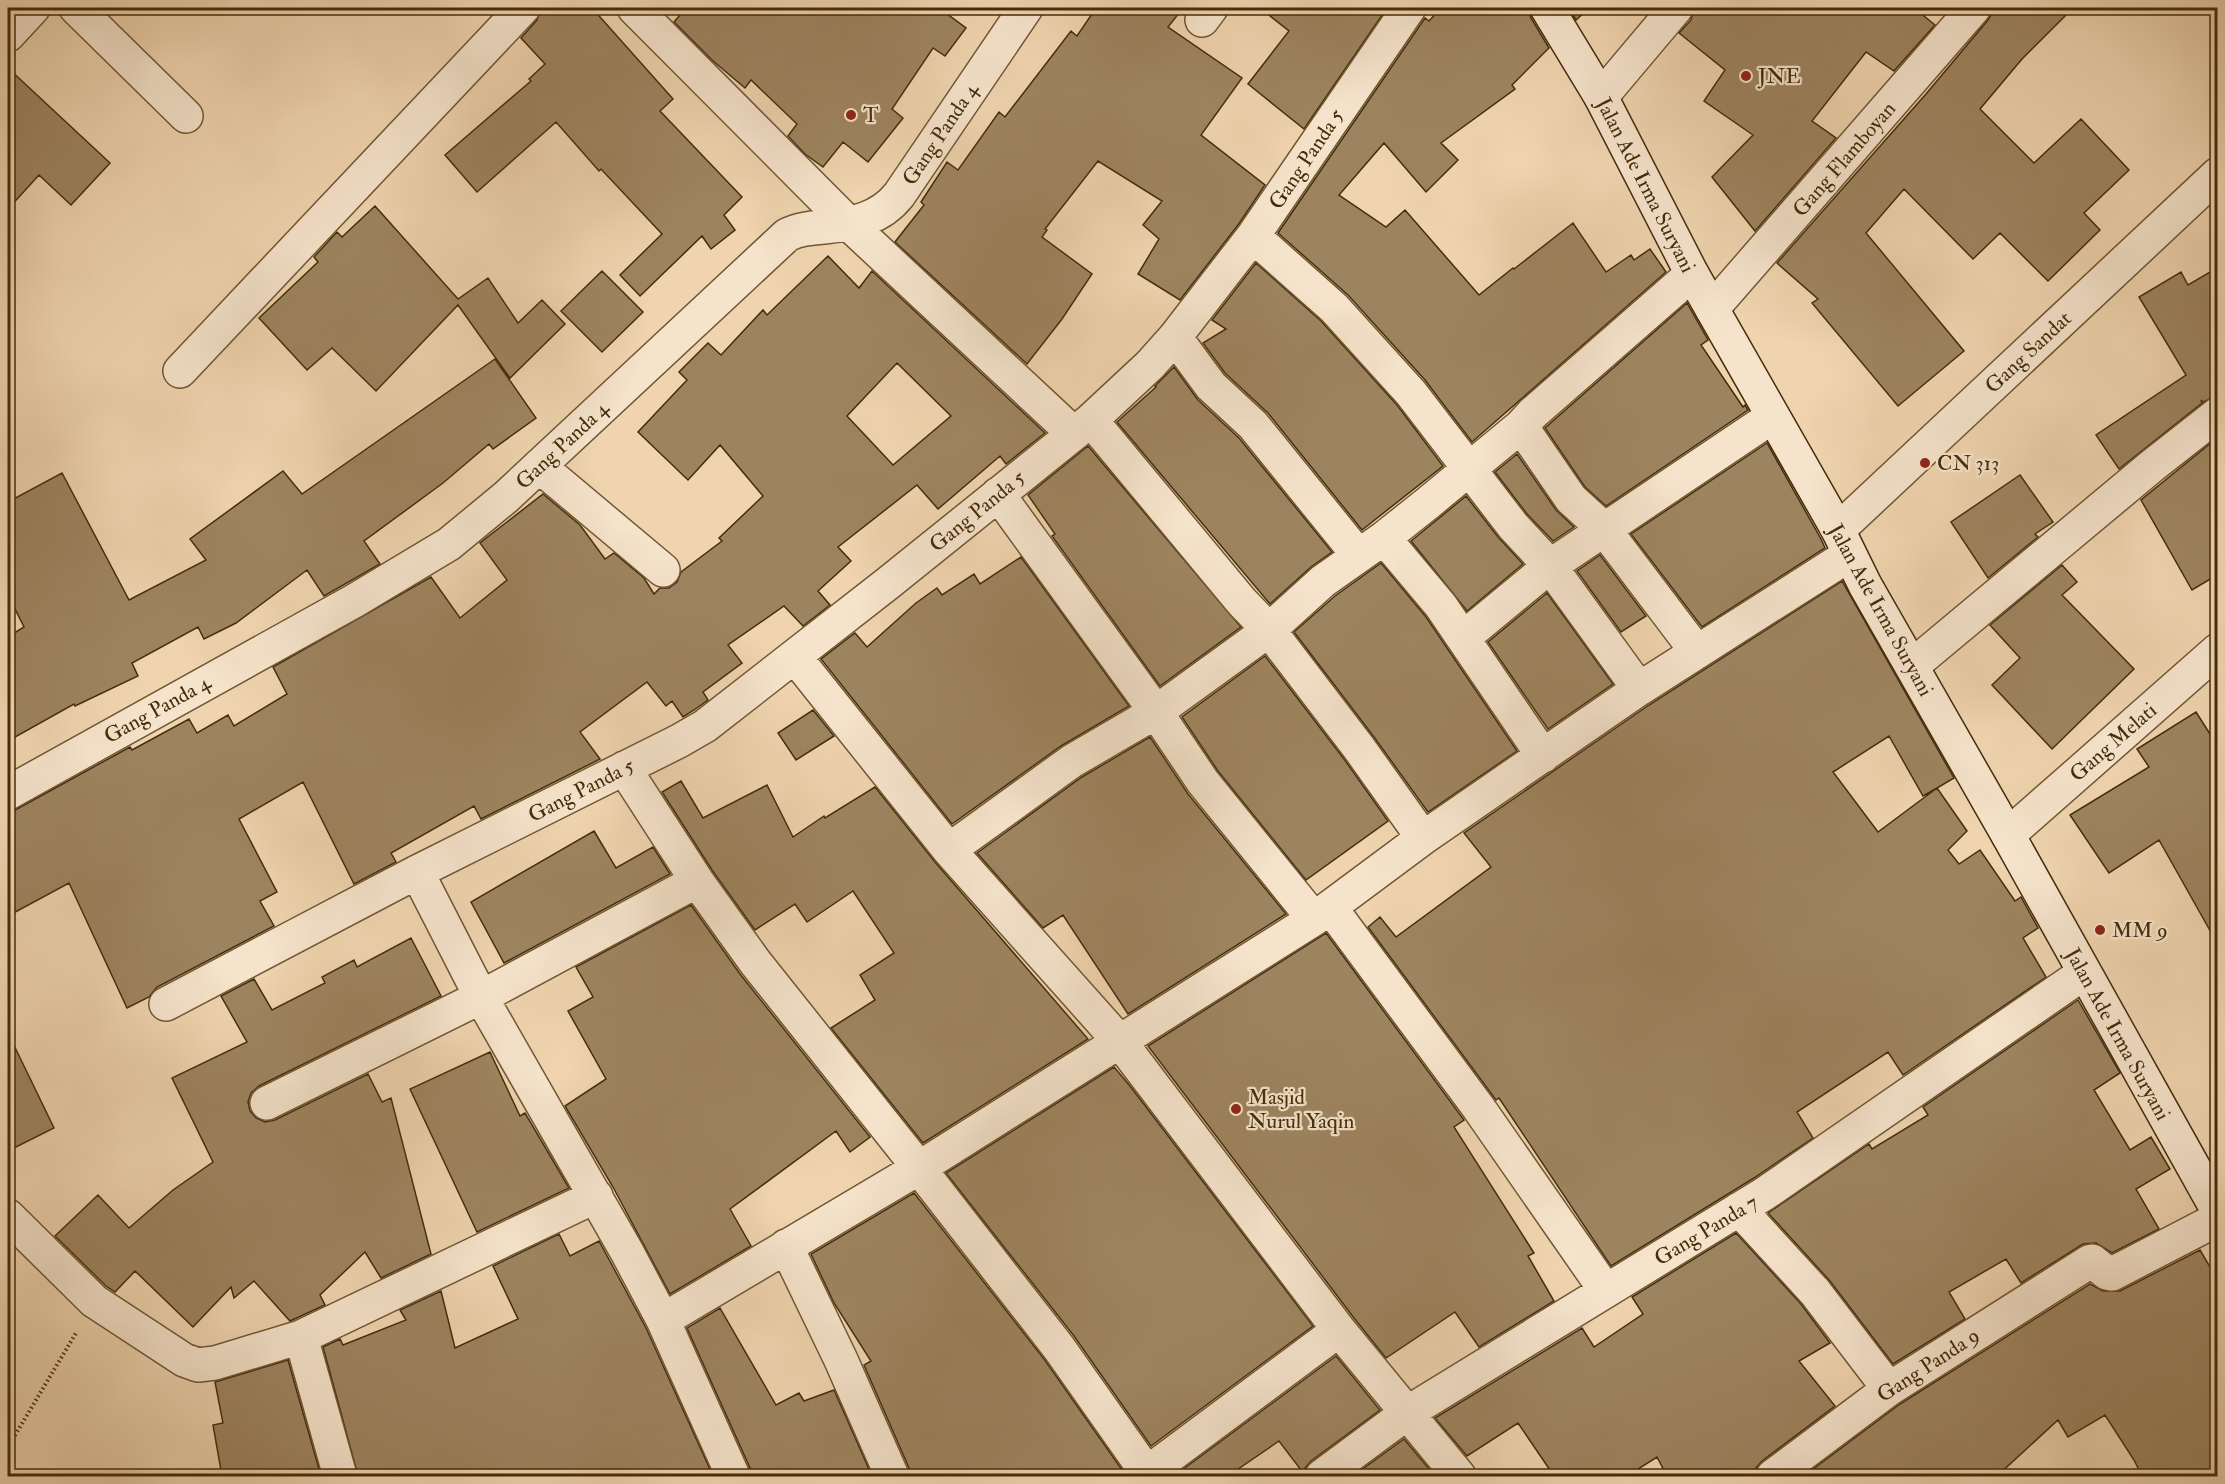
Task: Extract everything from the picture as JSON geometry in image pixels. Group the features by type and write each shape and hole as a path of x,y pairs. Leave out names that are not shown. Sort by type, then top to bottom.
{"street":[{"path":"8,35 33,8"},
{"path":"76,8 186,116"},
{"path":"180,371 523,8"},
{"name":"Gang Panda 4","path":"8,793 354,602 449,544 539,466 787,235 805,229 850,225 876,214 892,203 1026,8"},
{"name":"Gang Panda 5","path":"166,1004 417,872 705,726 795,657 1082,426 1150,365 1175,337 1253,236 1409,8"},
{"name":"Jalan Ade Irma Suryani","path":"1547,8 1601,97 1692,274 2217,1211"},
{"path":"1601,97 1676,8"},
{"name":"Gang Flamboyan","path":"1712,309 1974,8"},
{"path":"646,12 850,225 1082,426 1269,630 1359,748 1423,838"},
{"name":"Gang Sandat","path":"663,1320 919,1168 1121,1043 1322,913 1423,838 1639,689 1697,652 1844,543 2217,174"},
{"path":"1253,236 1334,308 1411,393 1513,526 1550,566 1639,689"},
{"path":"949,850 1072,761 1155,712 1269,630 1323,581 1371,546 1521,426 1692,274"},
{"path":"1175,337 1211,386 1371,546 1441,606 1543,756"},
{"path":"1912,666 2217,414"},
{"path":"1463,638 1550,566 1772,417"},
{"path":"1521,426 1571,499 1604,529 1697,652"},
{"path":"539,466 663,570"},
{"path":"998,494 1203,782 1322,913 1478,1107 1606,1291"},
{"name":"Gang Melati","path":"2008,835 2217,650"},
{"path":"795,657 949,850 1121,1043 1339,1330 1459,1476"},
{"path":"624,768 697,881 755,962 1059,1348 1145,1475 1339,1330"},
{"path":"417,872 481,997 596,1196 663,1320 734,1476"},
{"path":"267,1103 481,997 697,881"},
{"name":"Gang Panda 7","path":"1322,1476 1407,1413 1764,1194 2084,973"},
{"path":"8,1216 94,1301 184,1360 198,1365 216,1363 301,1337 596,1196"},
{"path":"1739,1209 1815,1292 1890,1389"},
{"name":"Gang Panda 9","path":"1773,1476 1890,1389 2089,1262 2092,1261 2107,1273 2112,1274 2217,1219"},
{"path":"786,1246 841,1360 892,1476"},
{"path":"301,1337 340,1476"}],"path":[{"path":"8,1447 94,1301"}],"building":[{"path":"541,8 592,8 673,99 660,111 742,197 724,215 735,230 711,249 702,236 640,296 620,275 662,234 601,169 599,171 556,122 477,192 445,155 531,81 529,79 545,64 521,38 537,20"},
{"path":"686,8 939,8 966,28 945,56 933,48 892,109 903,118 868,162 843,142 823,167 805,154 788,136 797,124 751,80 745,88 712,60 674,22"},
{"path":"1096,8 1183,8 1168,27 1242,78 1201,135 1265,185 1238,225 1180,300 1138,274 1159,239 1143,225 1162,201 1098,161 1045,229 1047,230 1042,237 1092,274 1062,319 1027,364 895,242 924,205 921,202 947,162 958,170 999,112 1005,117 1071,31 1077,36"},
{"path":"1260,8 1387,8 1304,129 1248,84 1289,31"},
{"path":"1441,8 1528,8 1531,18 1549,48 1512,85 1515,89 1441,143 1458,160 1426,192 1384,143 1339,195 1386,227 1405,210 1479,295 1573,223 1606,272 1631,255 1634,260 1650,249 1666,272 1472,442 1425,380 1348,295 1278,233 1425,18 1429,21"},
{"path":"1569,8 1589,8 1576,20"},
{"path":"1694,8 1914,8 1935,25 1894,71 1866,52 1812,121 1836,138 1755,231 1712,177 1753,135 1704,101 1725,70 1679,33 1691,20"},
{"path":"1995,8 2073,8 2022,59 1980,109 2034,163 2081,119 2129,170 2084,213 2100,230 2048,281 2000,233 1973,259 1904,189 1866,233 1964,351 1898,406 1812,303 1818,299 1777,263 1926,94 1988,20"},
{"path":"8,68 110,163 71,205 39,175 8,209"},
{"path":"375,206 458,299 488,278 518,323 542,300 565,324 510,378 458,305 376,391 332,348 307,370 259,318 318,262 314,257 337,232 342,237"},
{"path":"828,256 859,288 872,271 1045,433 1006,464 1000,456 938,509 917,485 838,547 851,561 818,591 830,605 803,626 784,606 728,645 742,663 703,692 708,700 694,710 683,717 672,701 666,706 647,682 580,732 600,759 481,819 474,806 391,853 396,862 354,884 303,782 239,819 277,892 260,901 274,926 157,987 149,997 127,1008 69,883 8,916 8,812 130,747 132,750 189,719 197,733 228,715 234,726 287,694 273,667 431,577 460,618 507,580 480,543 543,494 580,525 605,559 614,553 644,578 654,594 660,588 669,588 677,582 681,572 722,541 719,538 763,496 720,445 688,480 638,432 687,380 679,372 708,343 721,355 763,310 767,315","holes":["897,363 951,416 893,465 847,416"]},
{"path":"1256,263 1321,321 1397,405 1443,466 1362,530 1268,413 1225,373 1203,343 1226,329 1212,320"},
{"path":"2217,268 2217,396 2203,402 2201,400 2202,403 2119,469 2096,435 2186,375 2139,297 2181,272 2188,285"},
{"path":"602,271 643,312 602,352 561,311"},
{"path":"1687,303 1708,340 1701,345 1743,407 1745,405 1748,410 1606,506 1585,487 1545,428"},
{"path":"495,359 536,418 493,449 489,444 443,483 364,541 380,564 324,596 307,570 236,623 204,639 198,627 132,663 138,676 75,706 74,704 8,741 8,637 24,627 8,595 8,502 62,473 129,600 206,560 190,539 283,471 302,494"},
{"path":"1174,367 1198,400 1239,438 1332,552 1311,567 1270,604 1117,422 1156,387"},
{"path":"2217,438 2217,575 2192,590 2141,500"},
{"path":"1767,443 1825,548 1702,627 1631,534"},
{"path":"1088,446 1241,627 1160,686 1052,536 1055,534 1028,495"},
{"path":"1517,454 1556,510 1574,527 1553,541 1527,514 1495,472"},
{"path":"2020,475 2053,522 2035,534 2038,537 1988,578 1951,522"},
{"path":"1466,496 1498,537 1523,564 1467,611 1411,541"},
{"path":"1600,555 1646,616 1621,632 1577,571"},
{"path":"1021,557 1129,706 1061,746 952,824 821,659 855,633 867,647 916,603 937,588 942,595 974,574 980,584"},
{"path":"1381,563 1426,617 1517,751 1428,812 1294,632 1335,596"},
{"path":"2062,565 2077,582 2062,595 2134,669 2052,749 1992,685 2020,658 1990,625"},
{"path":"1842,581 1954,778 1937,788 1967,831 1948,850 1959,864 1980,850 2015,901 2021,897 2038,928 2023,938 2046,977 1903,1075 1888,1052 1797,1112 1813,1138 1754,1178 1611,1266 1499,1098 1496,1100 1368,927 1380,917 1396,937 1491,867 1464,833 1649,705","holes":["1889,736 1923,796 1937,788 1878,832 1833,772"]},
{"path":"1547,593 1613,684 1548,729 1488,642"},
{"path":"1265,656 1388,821 1306,880 1218,771 1182,717"},
{"path":"813,710 834,736 796,760 778,733"},
{"path":"2196,712 2217,745 2217,943 2159,840 2109,873 2070,815 2149,767 2137,749"},
{"path":"1150,737 1188,794 1286,914 1128,1014 1063,915 1043,928 977,853 1082,777"},
{"path":"681,781 703,818 767,785 793,837 875,787 935,862 1088,1039 923,1143 831,1028 875,1000 860,975 894,953 853,891 807,922 795,904 755,930 712,870 662,792"},
{"path":"594,831 616,868 653,847 670,874 504,963 471,902"},
{"path":"691,905 740,974 870,1137 850,1152 836,1131 730,1209 751,1246 670,1294 613,1187 565,1106 606,1079 568,1011 593,997 576,967"},
{"path":"1326,933 1464,1120 1454,1127 1534,1253 1528,1256 1554,1301 1479,1347 1455,1312 1386,1358 1148,1046"},
{"path":"411,938 441,996 259,1086 251,1093 248,1102 250,1111 256,1118 265,1122 275,1120 368,1074 382,1102 391,1098 431,1254 381,1278 365,1252 320,1295 325,1305 290,1321 254,1281 234,1298 231,1287 193,1327 135,1271 115,1292 55,1236 98,1195 129,1228 173,1190 213,1162 172,1078 247,1042 221,996 254,979 272,1010 325,983 322,977 354,960 357,967"},
{"path":"2078,1000 2120,1073 2094,1090 2130,1150 2151,1137 2170,1169 2136,1189 2159,1229 2112,1253 2096,1243 2083,1244 2021,1283 2006,1259 1949,1292 1965,1319 1893,1364 1830,1281 1768,1213 1869,1144 1872,1149 1928,1115 1923,1107"},
{"path":"8,1033 54,1128 8,1151"},
{"path":"490,1052 520,1116 525,1113 569,1188 477,1232 410,1089"},
{"path":"1114,1067 1313,1326 1151,1446 1074,1336 946,1173"},
{"path":"914,1193 1044,1359 1125,1476 910,1476 909,1468 864,1365 871,1361 834,1303 811,1254"},
{"path":"1736,1233 1801,1304 1830,1343 1799,1361 1835,1406 1762,1461 1756,1468 1755,1476 1667,1476 1657,1457 1627,1476 1554,1476 1518,1423 1467,1456 1435,1418 1582,1328 1594,1347 1643,1314 1632,1297"},
{"path":"559,1234 570,1256 599,1241 646,1328 713,1476 358,1476 323,1347 340,1339 343,1345 406,1320 400,1310 441,1291 455,1348 518,1319 493,1266"},
{"path":"2200,1250 2217,1279 2217,1476 2142,1476 2105,1415 2068,1437 2058,1420 1997,1476 1804,1476 1900,1404 2090,1284 2103,1291 2120,1291"},
{"path":"720,1308 776,1405 799,1393 804,1401 834,1390 872,1476 752,1476 687,1328"},
{"path":"1336,1356 1380,1410 1311,1461 1305,1468 1304,1474 1279,1441 1228,1476 1174,1476"},
{"path":"288,1360 321,1476 222,1476 213,1425 223,1423 215,1382"},
{"path":"1404,1439 1435,1476 1353,1476"}],"place":[{"name":"JNE","path":"1746,76"},
{"name":"T","path":"851,115"},
{"name":"CN 313","path":"1925,463"},
{"name":"MM 9","path":"2100,930"},
{"name":"Masjid Nurul Yaqin","path":"1236,1109"}]}
